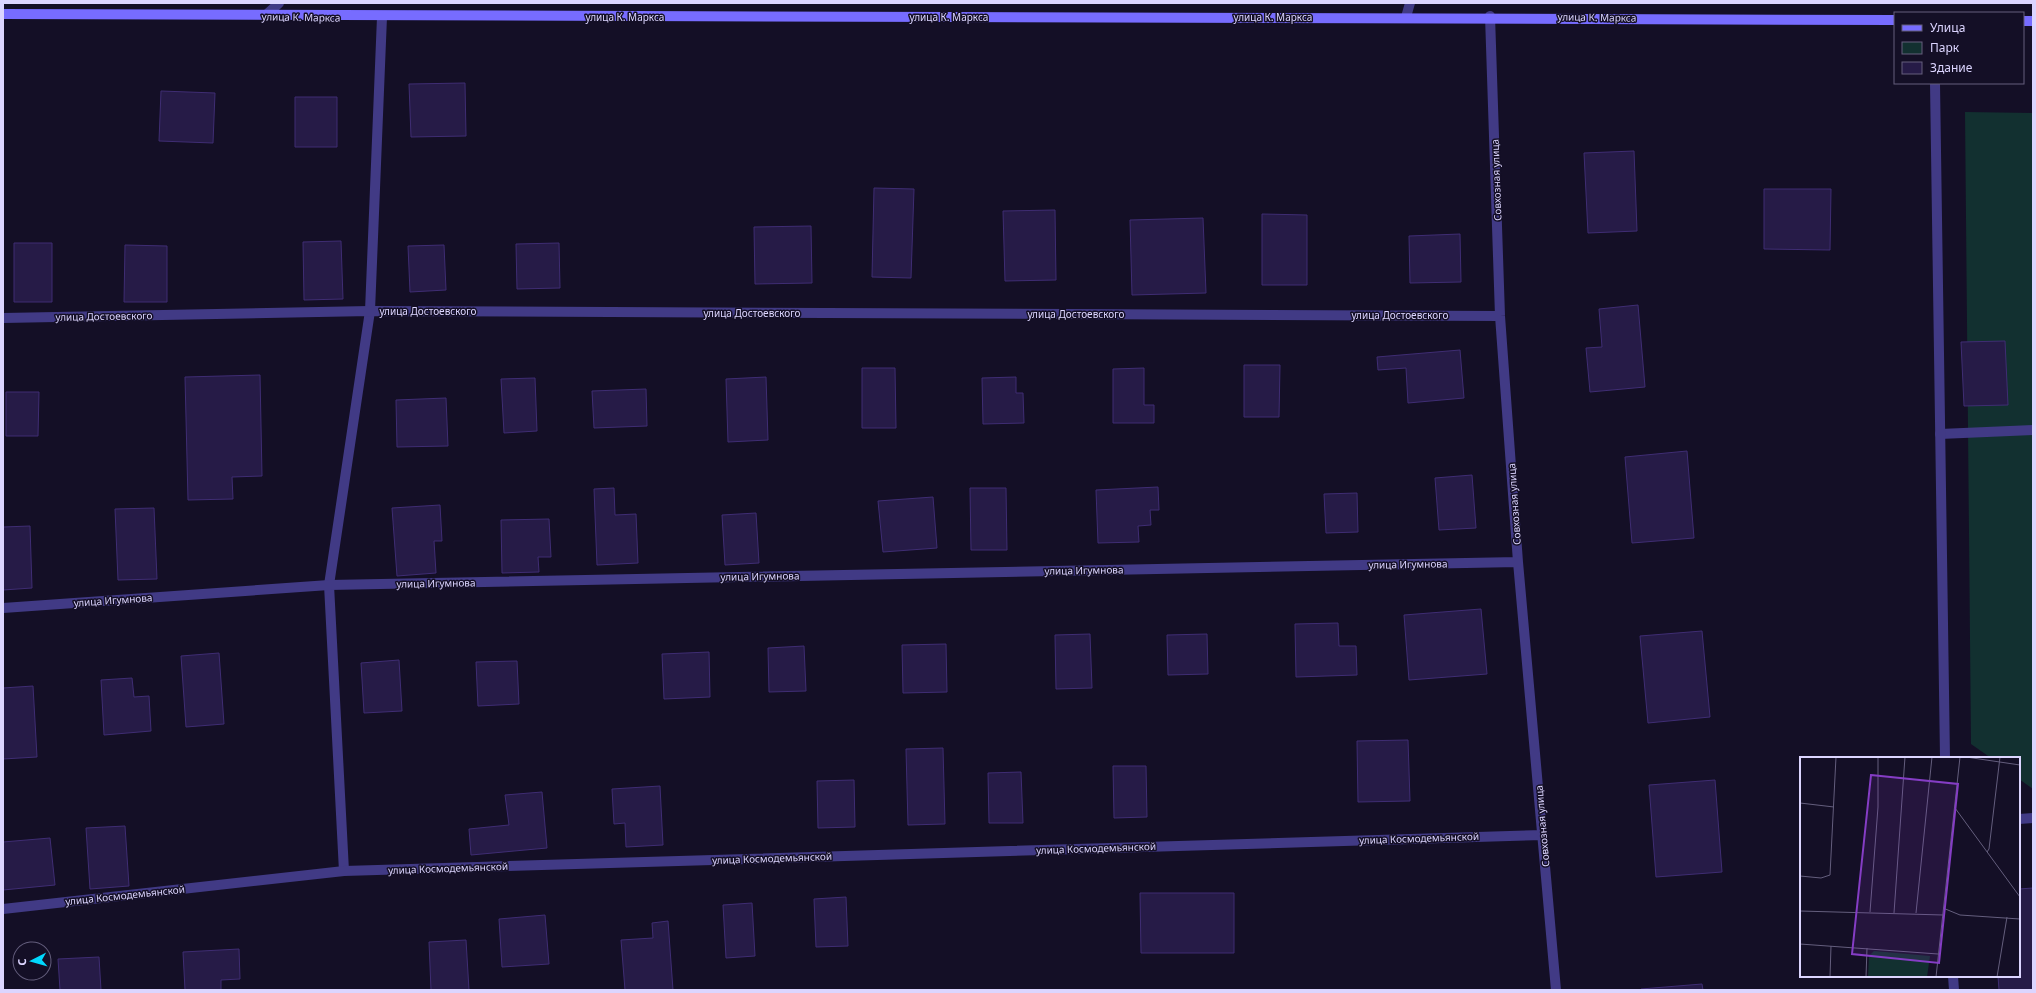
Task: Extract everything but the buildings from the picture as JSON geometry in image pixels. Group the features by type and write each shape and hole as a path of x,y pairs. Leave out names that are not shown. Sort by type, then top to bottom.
{"main road":[{"name":"улица К. Маркса","path":"3,14 382,17 1490,16 1894,20"}],"street":[{"path":"265,16 279,3"},
{"path":"1406,17 1410,3"},
{"name":"Совхозная улица","path":"1490,16 1500,316 1518,562 1556,990"},
{"path":"344,871 329,585 370,311 382,17"},
{"path":"1935,84 1945,757"},
{"name":"улица Достоевского","path":"3,318 370,311 1500,316"},
{"path":"1940,434 2033,430"},
{"name":"улица Игумнова","path":"3,608 329,585 1518,562"},
{"path":"2020,819 2033,818"},
{"name":"улица Космодемьянской","path":"3,909 344,871 1542,835"},
{"path":"1953,977 1954,990"}],"green space":[{"path":"1965,112 2033,113 2033,789 2020,780 2020,757 1990,757 1971,744"}]}
